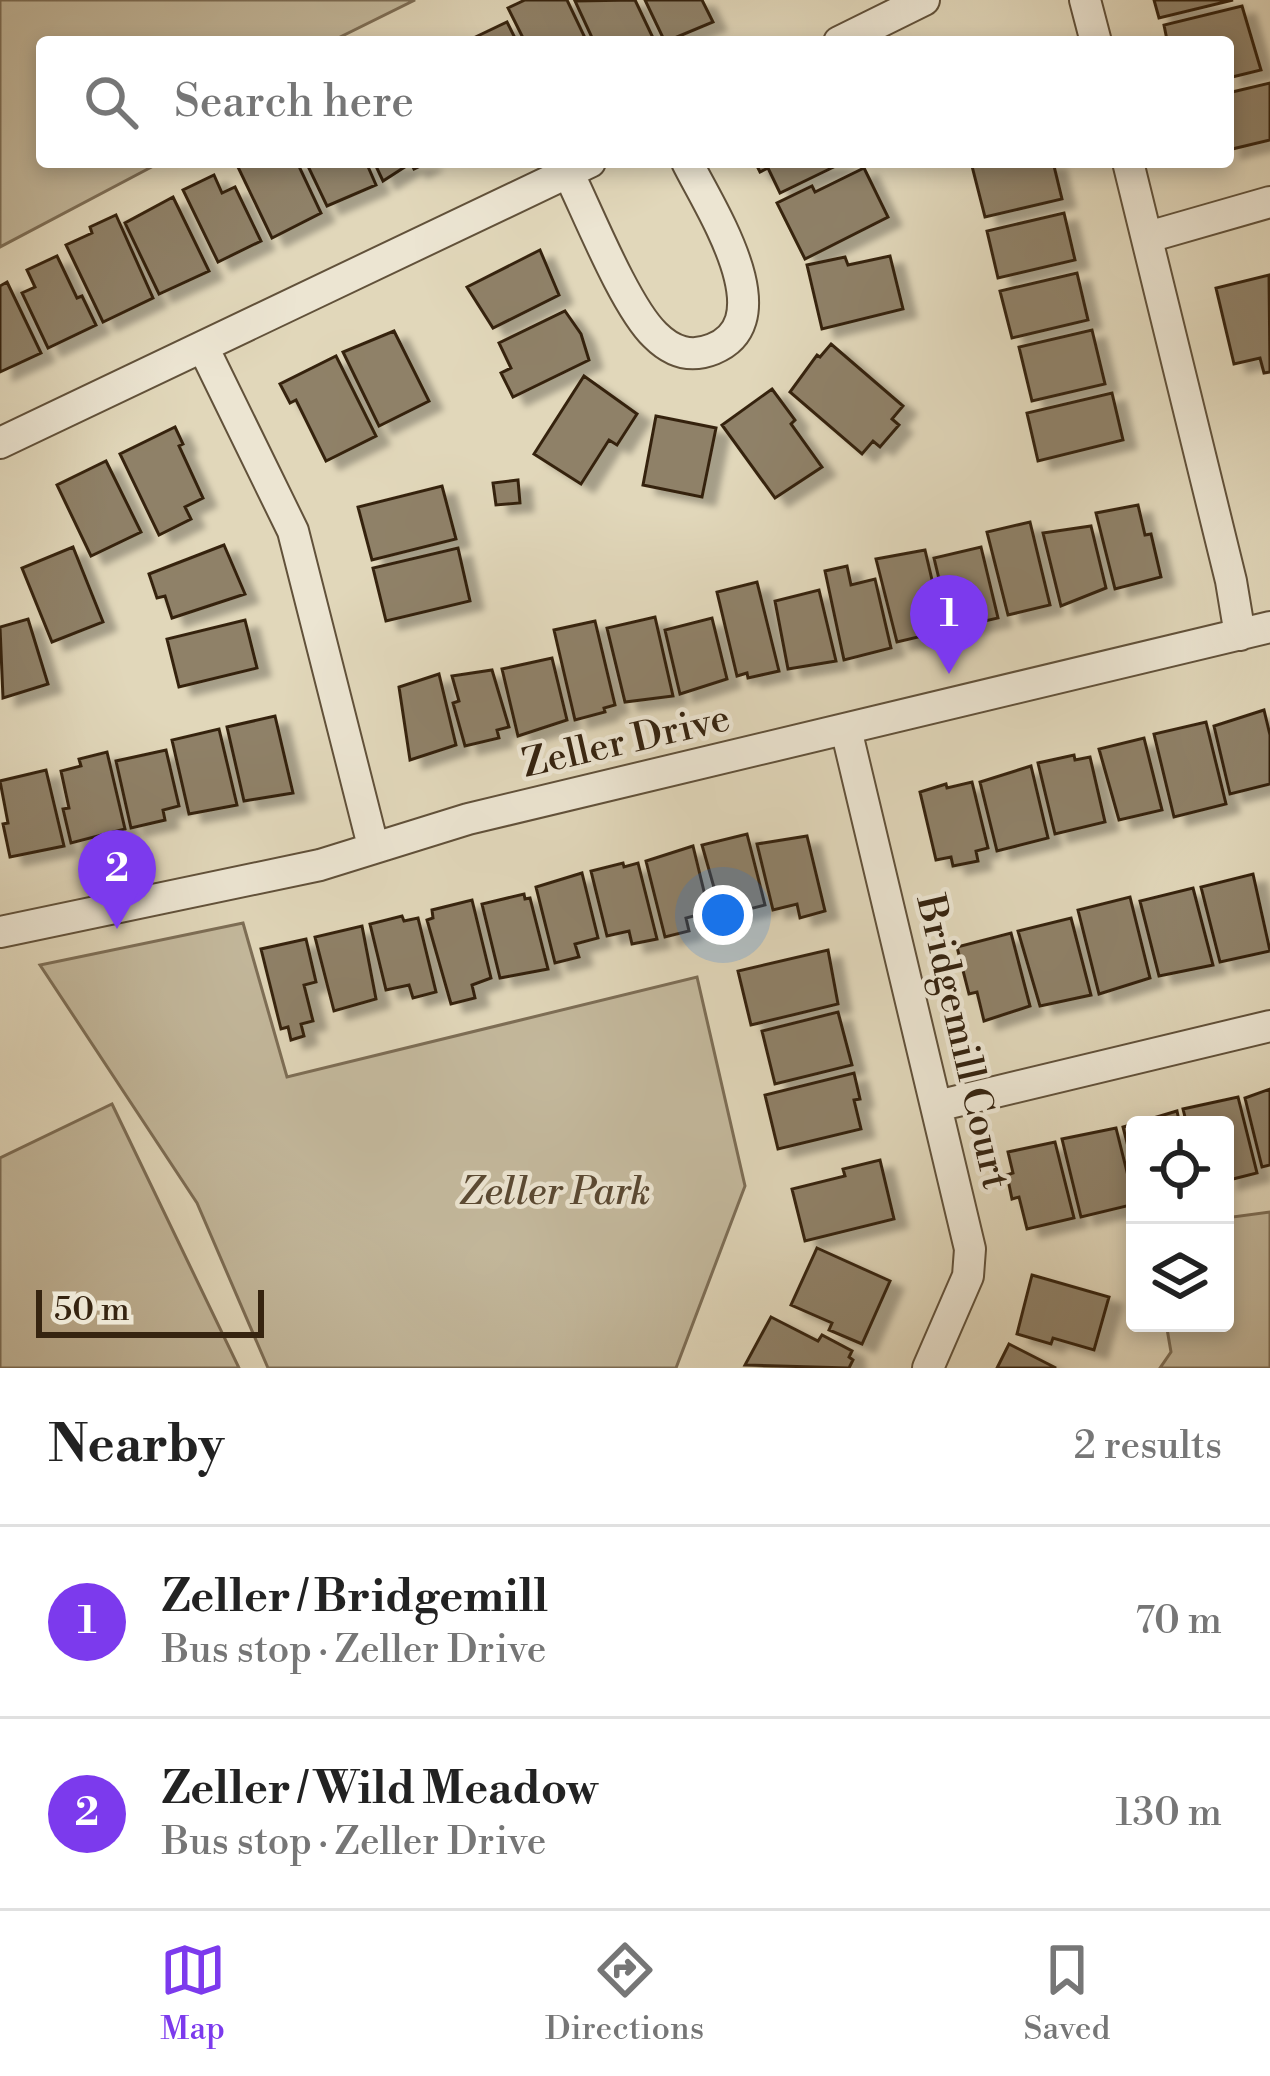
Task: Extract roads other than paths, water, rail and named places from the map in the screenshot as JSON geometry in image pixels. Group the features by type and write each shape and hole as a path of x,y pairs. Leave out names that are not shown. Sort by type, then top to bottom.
{"street":[{"path":"851,36 924,0"},
{"path":"1085,0 1094,36"},
{"path":"0,443 577,168"},
{"path":"579,168 639,314 673,350 696,355 719,347 736,331 745,308 742,275 690,168"},
{"path":"1130,168 1232,581 1255,631"},
{"path":"1148,237 1270,202"},
{"path":"203,347 293,531 374,847"},
{"name":"Zeller Drive","path":"0,932 320,865 468,819 1255,631"},
{"name":"Bridgemill Court","path":"847,729 970,1249 968,1276 928,1368"},
{"path":"937,1106 1270,1026"}],"place":[{"name":"Zeller / Bridgemill","path":"949,674"},
{"name":"Zeller / Wild Meadow","path":"117,929"}],"park label":[{"name":"Zeller Park","path":"555,1192"}]}
